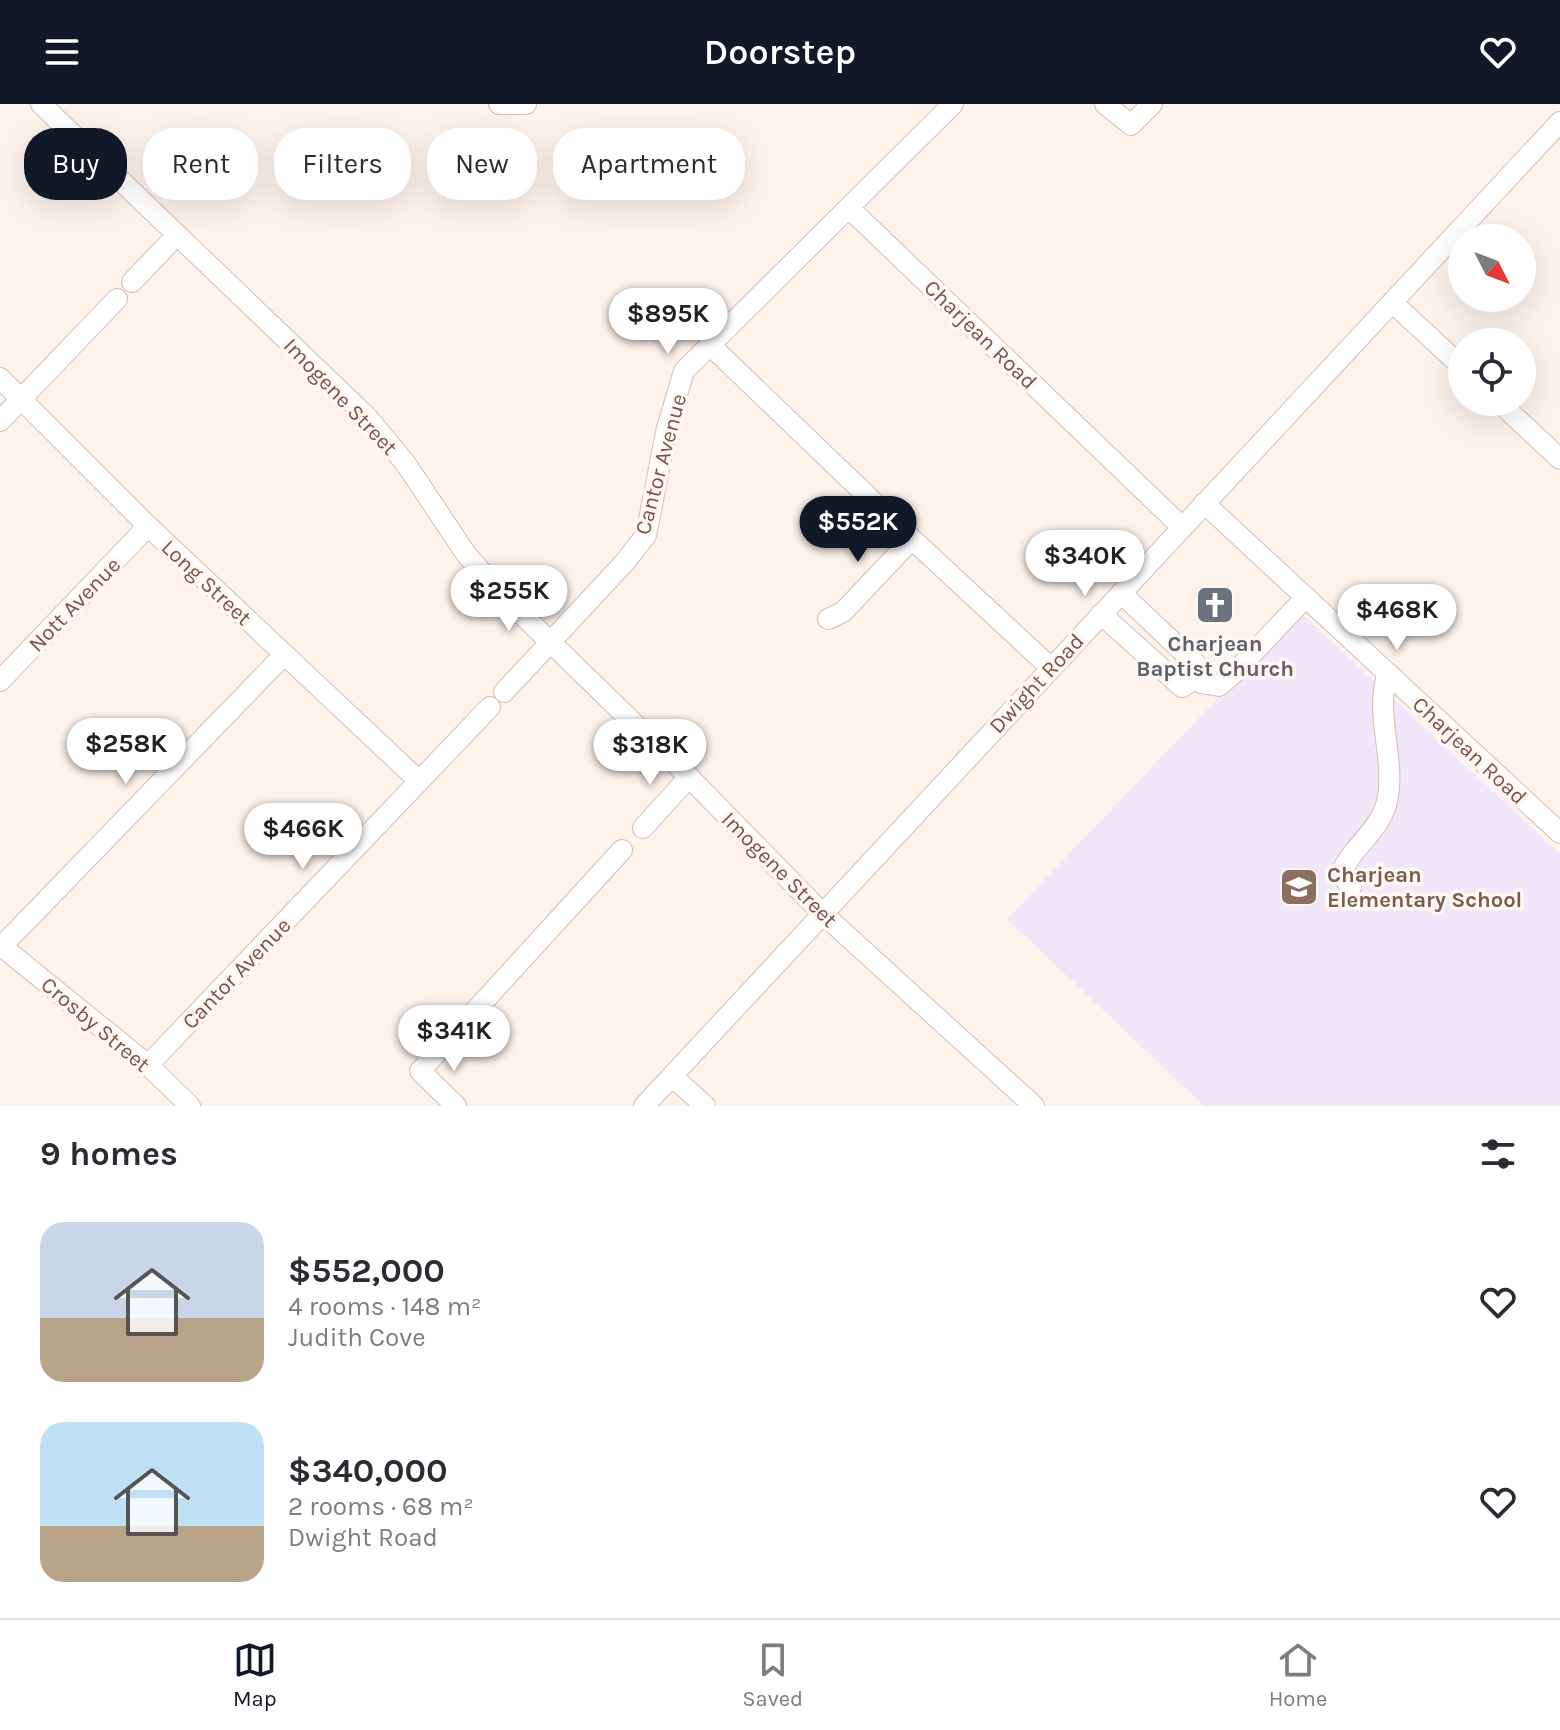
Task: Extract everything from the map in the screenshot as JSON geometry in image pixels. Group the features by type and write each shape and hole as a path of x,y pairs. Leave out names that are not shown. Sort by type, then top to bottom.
{"street":[{"name":"Imogene Street","path":"41,104 367,417 406,464 466,554 550,644 689,777 822,913 1034,1106"},
{"path":"499,104 526,104"},
{"name":"Cantor Avenue","path":"148,1065 550,644 646,535 667,428 684,371 953,104"},
{"path":"1105,104 1131,125 1152,104"},
{"name":"Dwight Road","path":"644,1106 1560,122"},
{"name":"Charjean Road","path":"849,208 1182,527"},
{"path":"132,282 177,235"},
{"path":"0,421 117,299"},
{"path":"1392,302 1448,354"},
{"path":"709,344 1051,668"},
{"name":"Long Street","path":"0,378 148,526 419,781"},
{"path":"1514,416 1560,459"},
{"name":"Charjean Road","path":"1204,503 1560,833"},
{"name":"Nott Avenue","path":"0,681 148,526"},
{"path":"828,619 843,612 912,539"},
{"path":"1101,614 1182,687 1196,678 1198,666 1121,593"},
{"path":"1196,678 1209,685 1219,686 1225,682 1306,597"},
{"path":"1,946 284,655"},
{"path":"1351,887 1341,873 1347,858 1379,822 1386,804 1389,772 1382,694 1388,673"},
{"path":"643,828 689,777"},
{"path":"456,1106 420,1071 622,850"},
{"name":"Crosby Street","path":"1,946 148,1065 190,1106"},
{"path":"673,1077 705,1106"}],"shaded area":[{"name":"Charjean Elementary School","path":"1300,612 1560,854 1560,1103 1557,1106 1204,1106 1007,919"}],"place":[{"name":"Charjean Baptist Church","path":"1215,605"},
{"name":"Charjean Elementary School","path":"1299,887"}]}
